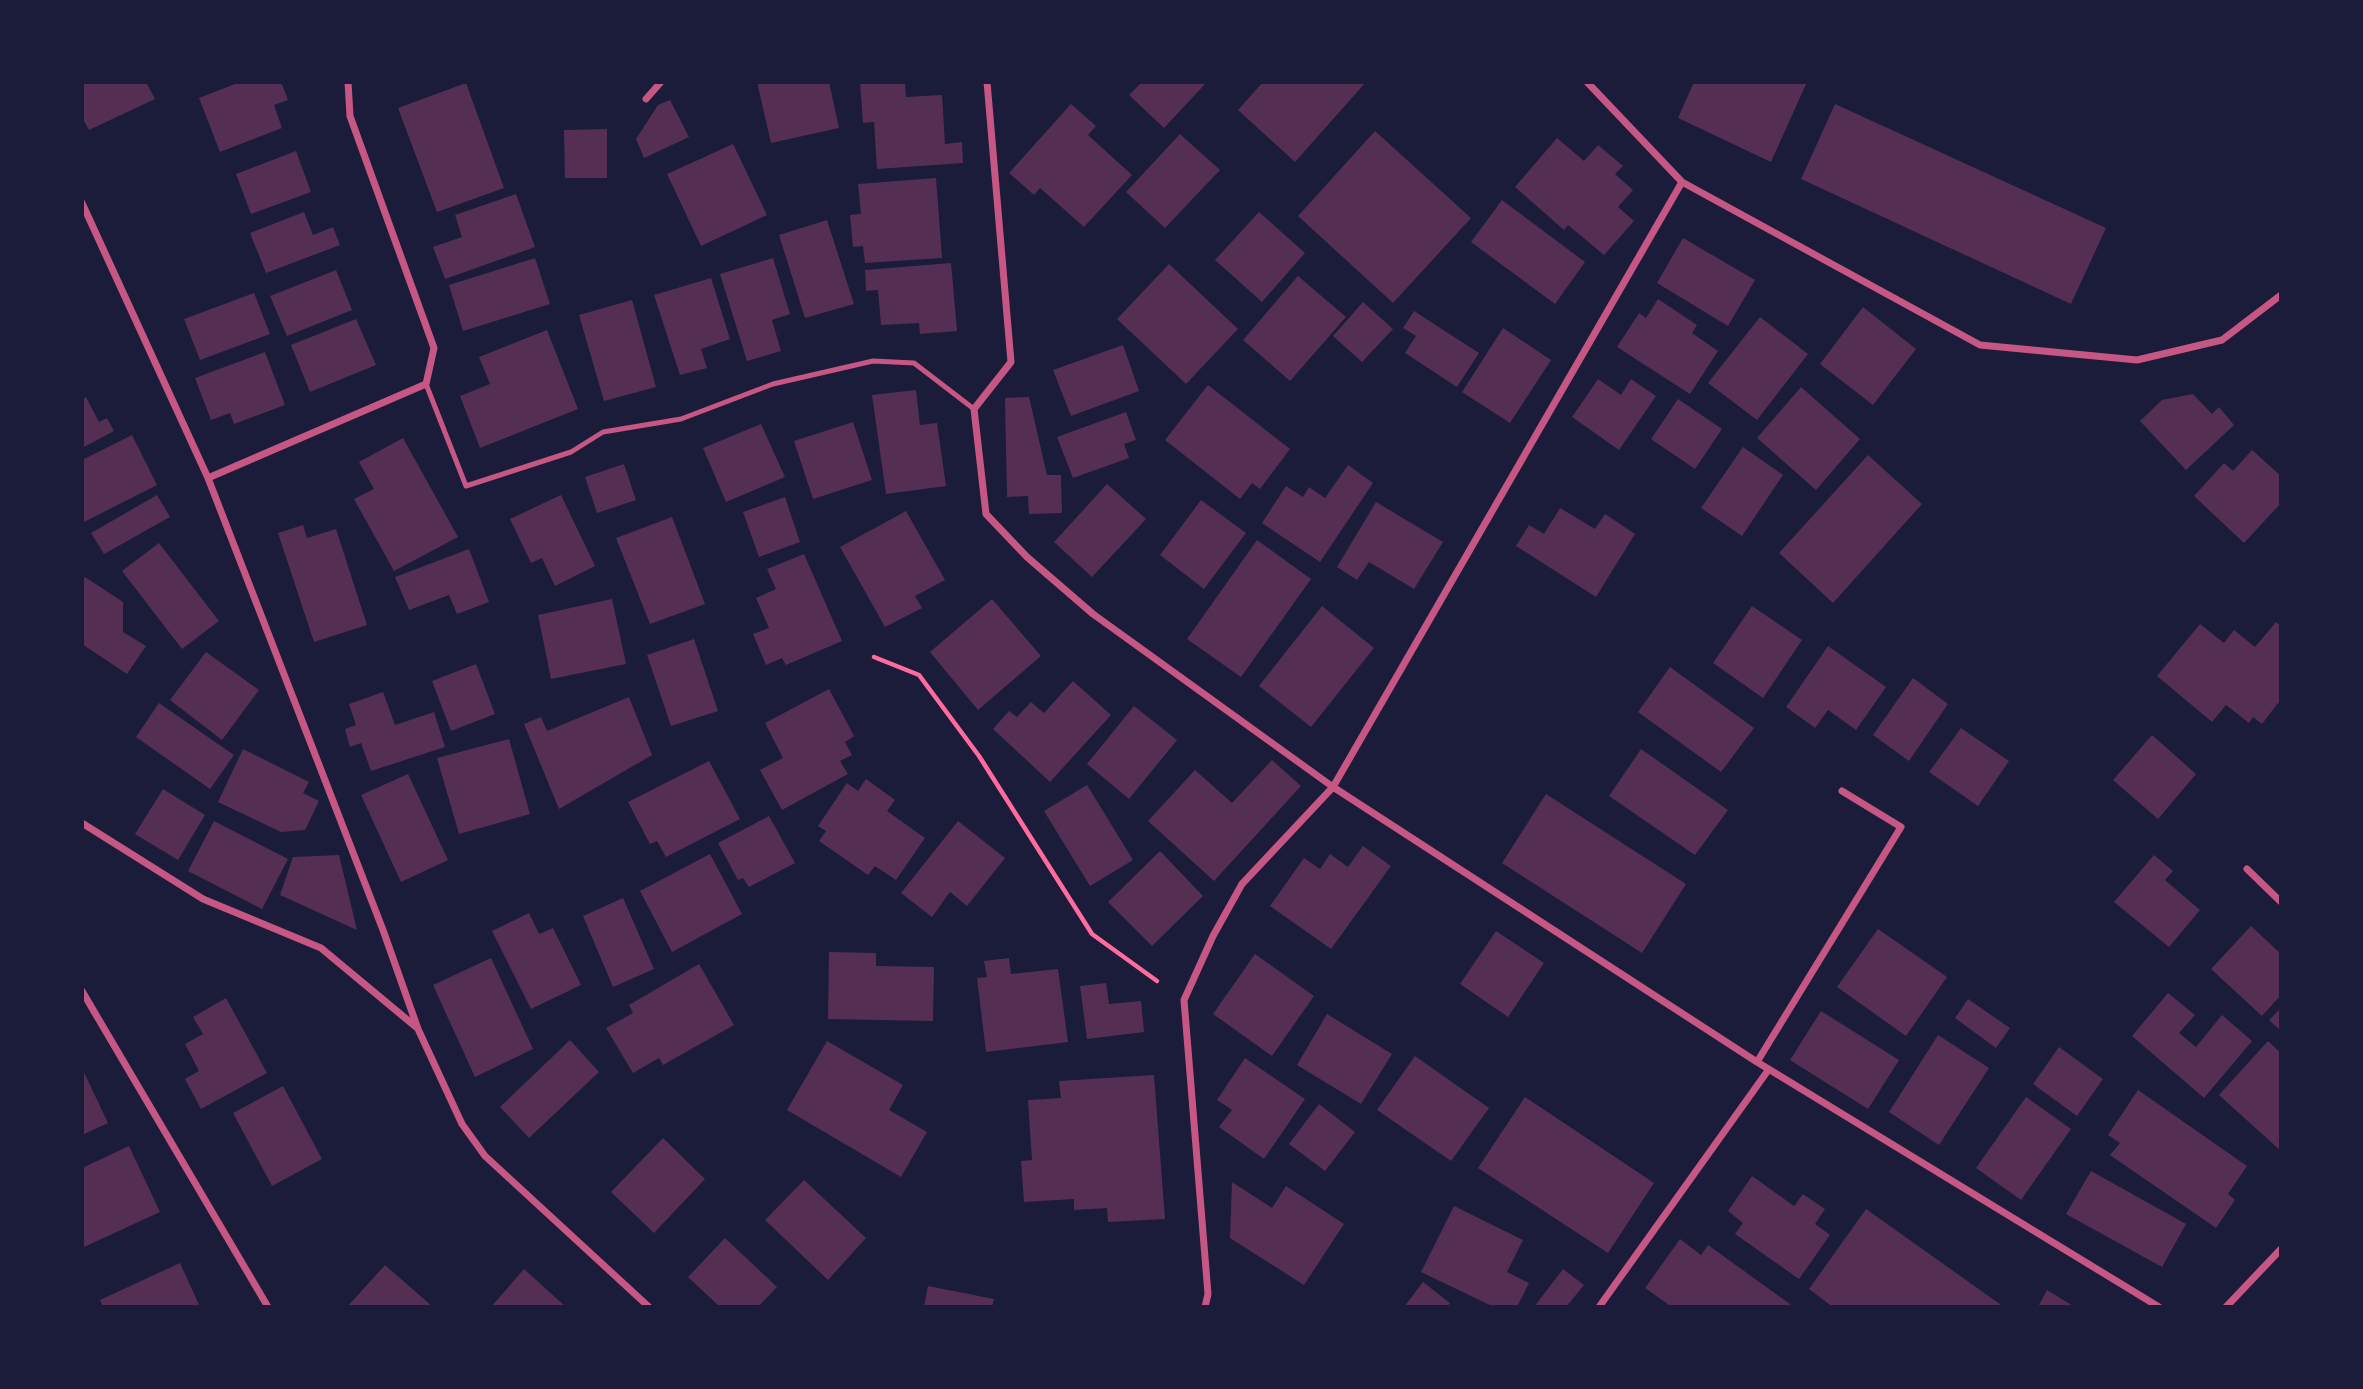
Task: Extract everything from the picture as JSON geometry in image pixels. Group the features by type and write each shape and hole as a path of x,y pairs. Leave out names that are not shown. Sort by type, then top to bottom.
{"street":[{"path":"208,478 426,384 434,348 350,116 348,82"},
{"path":"646,99 662,82"},
{"path":"987,82 1011,362 974,409 986,514 1027,557 1093,614 1333,787 1756,1062 2159,1307"},
{"path":"1587,82 1682,182 1980,345 2137,360 2222,340 2281,295"},
{"path":"1205,1307 1208,1294 1184,1000 1213,936 1242,884 1333,787 1682,182"},
{"path":"82,203 208,478 379,917 418,1029 462,1124 485,1156 649,1307"},
{"path":"1756,1062 1900,827 1842,791"},
{"path":"82,823 203,899 321,948 418,1029"},
{"path":"2247,869 2281,902"},
{"path":"82,991 268,1307"},
{"path":"1599,1307 1769,1069"},
{"path":"2226,1307 2281,1249"}],"lane":[{"path":"426,384 466,486 571,452 603,432 681,418 773,384 873,362 914,363 974,409"}],"path":[{"path":"874,657 919,675 979,756 1092,934 1184,1000"}],"building":[{"path":"82,82 146,82 155,99 89,130 82,117"},
{"path":"240,82 281,82 288,100 274,105 282,128 220,152 199,98"},
{"path":"757,82 829,82 839,128 771,143"},
{"path":"860,82 905,82 906,97 942,95 945,144 962,142 963,163 877,169 874,122 863,123"},
{"path":"1142,82 1207,82 1164,128 1129,95"},
{"path":"1263,82 1366,82 1295,162 1238,110"},
{"path":"1694,82 1807,82 1771,162 1678,118"},
{"path":"466,83 504,188 437,212 398,108"},
{"path":"670,100 689,137 644,158 636,139 658,105"},
{"path":"1071,104 1096,126 1088,135 1132,175 1084,227 1040,188 1034,195 1009,173"},
{"path":"1835,104 2106,228 2071,304 1801,179"},
{"path":"607,129 607,178 565,178 564,130"},
{"path":"1375,131 1471,218 1393,303 1298,216"},
{"path":"1180,134 1220,170 1165,228 1126,192"},
{"path":"1557,138 1584,161 1598,145 1623,166 1615,174 1633,190 1618,207 1634,221 1604,255 1568,225 1564,230 1515,187"},
{"path":"733,144 767,215 701,246 667,174"},
{"path":"296,151 311,192 251,214 236,174"},
{"path":"936,178 942,258 865,263 863,246 853,247 850,215 861,214 858,184"},
{"path":"516,194 535,247 445,279 433,247 462,237 455,215"},
{"path":"1502,200 1585,262 1555,304 1471,242"},
{"path":"304,212 313,235 333,227 340,245 266,273 250,233"},
{"path":"1259,212 1305,253 1262,302 1215,260"},
{"path":"827,220 854,304 805,318 779,235"},
{"path":"1683,238 1755,280 1728,326 1657,283"},
{"path":"535,258 550,304 463,331 449,285"},
{"path":"773,258 790,314 772,320 781,351 747,361 720,274"},
{"path":"951,263 957,331 920,334 919,323 881,325 878,290 866,291 865,270"},
{"path":"1169,264 1238,329 1186,384 1117,319"},
{"path":"336,270 352,310 287,336 270,296"},
{"path":"1298,276 1346,317 1290,381 1243,340"},
{"path":"711,278 730,339 701,349 707,368 680,375 654,295"},
{"path":"254,293 270,334 200,360 184,319"},
{"path":"1658,299 1697,325 1692,333 1718,351 1690,394 1617,347 1639,313 1646,318"},
{"path":"632,300 656,387 604,401 579,315"},
{"path":"1363,302 1393,329 1362,362 1333,336"},
{"path":"1863,307 1916,349 1873,405 1820,364"},
{"path":"1414,311 1479,353 1457,387 1405,353 1416,336 1403,328"},
{"path":"1760,317 1808,354 1757,420 1708,383"},
{"path":"356,319 376,365 310,392 291,345"},
{"path":"1503,328 1551,360 1510,423 1462,392"},
{"path":"547,330 578,409 480,448 460,396 490,384 479,357"},
{"path":"1123,345 1139,391 1071,416 1053,370"},
{"path":"265,352 285,405 234,424 230,413 211,420 195,378"},
{"path":"1598,379 1621,395 1631,379 1656,396 1619,450 1572,417"},
{"path":"1208,385 1290,449 1260,489 1252,483 1240,499 1165,440"},
{"path":"1801,387 1860,439 1816,490 1757,438"},
{"path":"916,390 920,425 937,423 946,486 886,494 872,395"},
{"path":"2193,394 2212,414 2219,407 2234,425 2186,470 2140,421 2162,400"},
{"path":"86,397 99,422 107,418 114,431 82,448 82,399"},
{"path":"1029,397 1047,475 1061,475 1062,513 1029,514 1028,496 1007,497 1005,398"},
{"path":"1678,399 1722,429 1695,469 1651,439"},
{"path":"1126,412 1136,440 1124,444 1129,458 1073,478 1057,437"},
{"path":"853,422 872,480 813,499 794,441"},
{"path":"761,424 785,477 726,502 703,448"},
{"path":"132,435 157,485 84,522 82,460"},
{"path":"403,438 458,537 394,571 354,499 374,489 359,462"},
{"path":"1743,447 1783,475 1742,536 1701,508"},
{"path":"2252,450 2281,476 2281,503 2244,543 2194,496 2224,463 2233,471"},
{"path":"1868,455 1922,504 1833,603 1779,553"},
{"path":"624,464 636,500 597,513 585,477"},
{"path":"1348,465 1373,483 1320,562 1262,523 1286,486 1303,497 1309,487 1325,498"},
{"path":"1107,484 1146,519 1092,577 1054,542"},
{"path":"157,495 170,517 104,554 91,533"},
{"path":"561,495 595,566 555,586 542,558 531,563 510,519"},
{"path":"785,497 800,542 759,557 743,512"},
{"path":"1201,500 1246,533 1204,589 1160,555"},
{"path":"1376,502 1443,542 1414,589 1369,562 1357,580 1337,567"},
{"path":"1560,508 1595,529 1605,514 1635,534 1596,597 1516,546 1529,525 1544,534"},
{"path":"906,511 945,580 915,596 922,608 885,627 840,547"},
{"path":"672,517 705,604 650,624 616,538"},
{"path":"303,525 307,538 336,529 367,625 314,642 278,533"},
{"path":"1257,540 1311,579 1241,677 1187,639"},
{"path":"159,543 219,621 182,649 122,571"},
{"path":"469,549 489,602 457,614 449,595 409,610 395,577"},
{"path":"804,554 842,641 786,665 782,658 766,665 753,634 769,628 756,598 776,589 767,569"},
{"path":"85,577 123,602 123,632 146,646 127,674 82,644 82,581"},
{"path":"612,599 626,664 551,679 538,615"},
{"path":"992,599 1041,656 978,710 930,652"},
{"path":"1322,606 1374,648 1311,727 1259,686"},
{"path":"1752,606 1802,640 1763,698 1713,663"},
{"path":"2276,622 2281,626 2281,705 2278,703 2262,724 2253,717 2249,723 2226,705 2212,722 2157,676 2200,624 2224,643 2234,630 2255,647"},
{"path":"694,639 718,711 671,726 647,655"},
{"path":"1828,646 1886,687 1856,730 1828,710 1815,728 1786,707"},
{"path":"206,652 259,690 222,740 170,700"},
{"path":"476,664 495,714 451,731 432,681"},
{"path":"1670,667 1754,728 1721,772 1638,712"},
{"path":"1913,678 1948,704 1909,761 1873,735"},
{"path":"1073,681 1111,715 1050,782 993,729 1009,711 1017,717 1031,702 1044,713"},
{"path":"829,689 854,736 845,742 852,755 840,761 848,774 782,810 760,770 783,758 765,723"},
{"path":"383,692 395,725 434,712 445,747 371,771 361,743 350,747 345,729 356,725 349,704"},
{"path":"629,697 652,755 559,809 524,724 541,717 547,731"},
{"path":"159,703 234,755 210,789 136,737"},
{"path":"1134,706 1177,740 1129,799 1087,764"},
{"path":"1961,728 2009,761 1978,806 1929,772"},
{"path":"2152,735 2196,774 2158,819 2113,780"},
{"path":"509,739 530,814 459,834 437,758"},
{"path":"243,749 309,782 303,793 319,801 305,830 281,832 218,802"},
{"path":"1641,749 1728,810 1695,855 1609,796"},
{"path":"1272,760 1301,786 1214,881 1148,821 1195,770 1232,803"},
{"path":"709,761 740,819 666,857 657,841 650,844 628,802"},
{"path":"408,774 448,860 401,882 361,795"},
{"path":"866,779 895,800 887,811 925,838 896,880 875,866 868,875 819,841 826,831 818,826 847,783 858,791"},
{"path":"1087,785 1133,860 1090,886 1044,811"},
{"path":"163,789 205,815 178,860 135,834"},
{"path":"1546,794 1686,884 1642,953 1502,863"},
{"path":"769,816 795,863 749,887 743,878 738,880 718,843"},
{"path":"214,821 288,859 262,909 188,871"},
{"path":"958,821 1005,858 967,906 950,892 932,917 901,893"},
{"path":"1363,846 1391,866 1331,949 1270,906 1304,858 1320,869 1330,854 1348,867"},
{"path":"1160,851 1203,896 1152,946 1108,902"},
{"path":"710,854 742,914 672,952 640,891"},
{"path":"339,855 357,930 280,895 293,857"},
{"path":"2154,855 2173,871 2165,880 2200,910 2169,947 2114,902"},
{"path":"623,898 654,969 613,987 583,916"},
{"path":"529,913 539,934 553,928 581,985 531,1009 492,931"},
{"path":"2251,926 2281,954 2281,995 2262,1016 2211,969"},
{"path":"1878,929 1947,977 1906,1036 1837,987"},
{"path":"1496,931 1544,963 1508,1017 1460,984"},
{"path":"829,952 876,953 876,966 934,967 933,1021 828,1019"},
{"path":"1255,954 1314,996 1272,1056 1213,1014"},
{"path":"491,958 533,1049 475,1077 433,985"},
{"path":"1009,958 1011,974 1058,969 1068,1042 986,1052 977,978 987,977 984,961"},
{"path":"699,964 734,1025 663,1065 659,1058 633,1073 606,1028 633,1013 629,1005"},
{"path":"1106,983 1109,1004 1141,1001 1144,1032 1087,1039 1080,986"},
{"path":"2168,993 2195,1015 2179,1033 2196,1047 2222,1015 2252,1041 2204,1098 2132,1036"},
{"path":"226,998 267,1073 201,1109 185,1079 199,1071 185,1044 203,1034 193,1017"},
{"path":"1968,999 2010,1028 1996,1048 1955,1018"},
{"path":"2281,1008 2281,1031 2269,1020"},
{"path":"1821,1011 1899,1060 1868,1109 1790,1060"},
{"path":"1327,1014 1392,1054 1361,1104 1297,1065"},
{"path":"1938,1035 1989,1068 1939,1145 1889,1112"},
{"path":"570,1040 599,1072 529,1138 500,1107"},
{"path":"827,1041 903,1085 889,1110 927,1132 901,1177 787,1110"},
{"path":"2268,1041 2281,1053 2281,1151 2219,1095"},
{"path":"2059,1047 2103,1079 2077,1116 2033,1084"},
{"path":"1415,1056 1489,1108 1451,1161 1377,1110"},
{"path":"1245,1058 1305,1099 1264,1159 1219,1127 1232,1110 1217,1100"},
{"path":"82,1068 108,1123 82,1135"},
{"path":"1154,1075 1165,1219 1108,1222 1107,1208 1074,1210 1074,1199 1024,1202 1021,1161 1032,1160 1028,1100 1061,1098 1059,1081"},
{"path":"283,1086 322,1159 272,1186 233,1113"},
{"path":"2138,1090 2247,1166 2228,1194 2235,1200 2216,1228 2110,1155 2120,1143 2108,1135"},
{"path":"1525,1097 1654,1183 1608,1253 1478,1168"},
{"path":"2026,1097 2071,1129 2021,1200 1976,1168"},
{"path":"1319,1104 1355,1132 1325,1171 1289,1144"},
{"path":"663,1138 705,1179 654,1233 611,1192"},
{"path":"129,1146 160,1212 84,1247 82,1168"},
{"path":"2091,1171 2186,1224 2162,1267 2066,1214"},
{"path":"1752,1176 1794,1206 1803,1194 1825,1209 1815,1224 1830,1235 1799,1279 1735,1234 1743,1223 1728,1211"},
{"path":"804,1180 866,1238 828,1280 765,1220"},
{"path":"1232,1182 1272,1208 1286,1186 1344,1224 1304,1285 1230,1238"},
{"path":"1454,1206 1523,1240 1507,1272 1529,1283 1517,1307 1494,1307 1421,1272"},
{"path":"1866,1209 2004,1307 1833,1307 1809,1289"},
{"path":"725,1238 777,1287 758,1307 720,1307 688,1277"},
{"path":"1680,1239 1701,1255 1708,1245 1794,1307 1672,1307 1645,1288"},
{"path":"180,1263 200,1307 103,1307 100,1300"},
{"path":"385,1265 433,1307 347,1307"},
{"path":"524,1269 566,1307 491,1307"},
{"path":"1563,1269 1584,1285 1566,1307 1534,1307"},
{"path":"1423,1282 1450,1303 1447,1307 1404,1307"},
{"path":"928,1286 994,1299 992,1307 924,1307"},
{"path":"2047,1290 2075,1307 2038,1307"}]}
